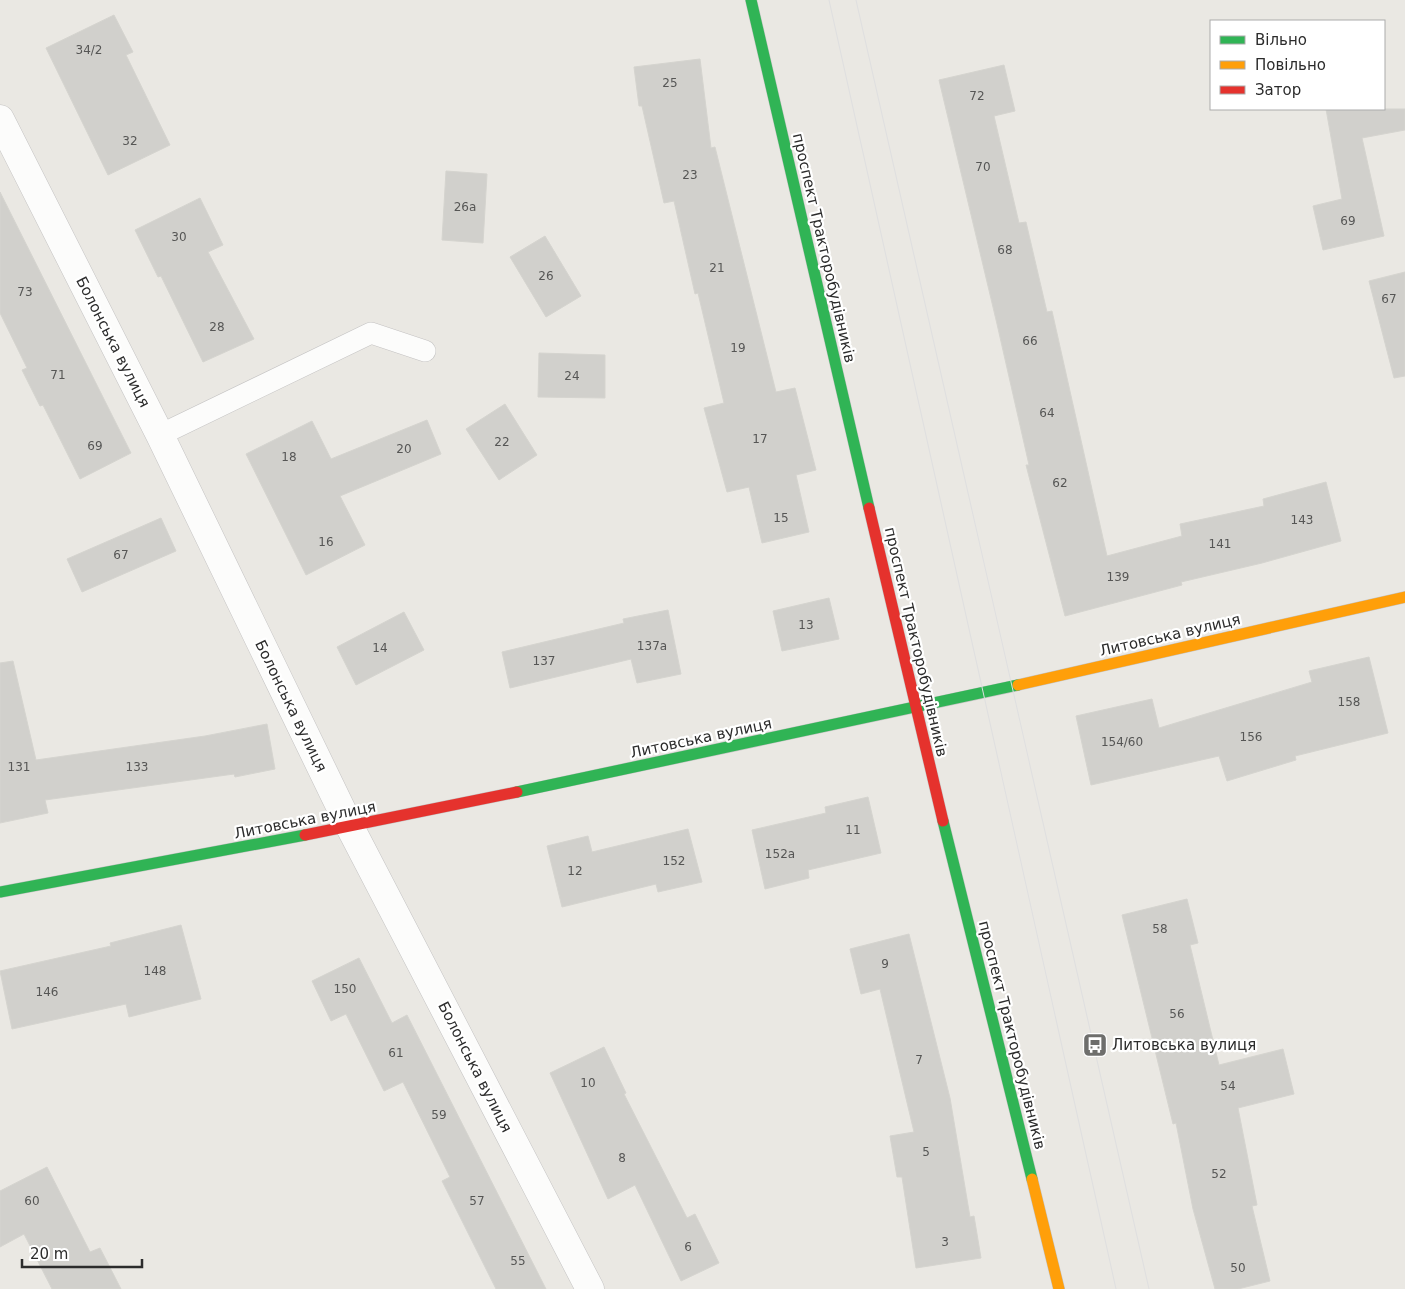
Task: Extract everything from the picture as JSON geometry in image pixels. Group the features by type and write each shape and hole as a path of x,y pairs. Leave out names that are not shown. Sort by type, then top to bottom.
{"street":[{"name":"проспект Тракторобудівників","path":"751,0 915,708 1059,1289"},
{"name":"Болонська вулиця","path":"0,119 160,435 350,828 590,1289"},
{"name":"Литовська вулиця","path":"0,892 350,828 915,708 1405,597"}],"lane":[{"path":"160,435 371,333 425,351"}],"building":[{"path":"114,15 133,52 126,55 170,145 108,175 46,48"},
{"path":"700,59 711,148 715,147 776,392 795,388 816,470 796,475 809,532 762,543 749,487 727,492 704,408 724,403 698,293 695,294 674,201 664,203 642,106 639,106 634,67"},
{"path":"1004,65 1015,111 994,116 1019,223 1026,222 1047,312 1052,311 1107,556 1182,536 1180,524 1264,506 1263,499 1326,482 1341,541 1262,563 1181,582 1182,585 1065,616 1026,465 1029,465 939,80"},
{"path":"1405,109 1405,130 1362,138 1384,236 1323,250 1313,206 1342,199 1326,110"},
{"path":"446,171 487,174 483,243 442,240"},
{"path":"0,192 131,453 80,479 43,405 40,406 22,370 27,368 0,313"},
{"path":"200,198 223,245 208,252 254,339 203,362 161,276 158,277 135,230"},
{"path":"545,236 581,296 546,317 510,257"},
{"path":"1405,272 1405,376 1394,378 1369,281"},
{"path":"539,353 605,355 605,398 538,397"},
{"path":"505,404 537,455 499,480 466,429"},
{"path":"427,420 441,454 340,496 365,545 306,575 246,454 312,421 331,459"},
{"path":"161,518 176,551 82,592 67,559"},
{"path":"829,598 839,639 782,651 773,611"},
{"path":"668,610 681,674 637,683 631,659 510,688 502,652 624,623 623,619"},
{"path":"404,612 424,650 356,685 337,647"},
{"path":"1369,657 1388,733 1295,756 1296,760 1227,781 1219,756 1091,785 1076,716 1152,699 1159,728 1312,682 1309,671"},
{"path":"13,661 36,760 205,736 267,724 275,769 235,777 234,774 45,800 48,813 0,823 0,663"},
{"path":"868,797 881,853 808,870 809,878 765,889 752,830 826,813 825,807"},
{"path":"688,829 702,882 658,892 656,884 562,907 547,846 588,836 592,852"},
{"path":"1187,899 1198,943 1190,945 1219,1065 1283,1049 1294,1094 1238,1108 1257,1205 1252,1206 1270,1281 1238,1289 1215,1289 1193,1209 1176,1123 1173,1124 1122,915"},
{"path":"181,925 201,999 129,1017 126,1004 12,1029 0,971 111,946 110,943"},
{"path":"909,934 950,1098 970,1217 974,1216 981,1258 916,1268 902,1177 897,1177 890,1136 914,1132 880,989 861,994 850,949"},
{"path":"359,958 392,1023 407,1015 546,1289 496,1289 442,1181 450,1177 403,1082 384,1091 346,1014 331,1021 312,981"},
{"path":"604,1047 626,1093 624,1094 687,1218 695,1214 719,1263 681,1281 635,1185 608,1199 550,1073"},
{"path":"47,1167 90,1252 100,1248 121,1289 52,1289 24,1234 0,1247 0,1191"}],"tram line":[{"path":"829,0 1116,1289"},
{"path":"856,0 1149,1289"}],"traffic: fast":[{"path":"751,0 869,508"},
{"path":"517,792 1018,685"},
{"path":"943,821 1032,1179"},
{"path":"0,892 305,835"}],"traffic: slow":[{"path":"1018,685 1405,597"},
{"path":"1032,1179 1059,1289"}],"traffic: jam":[{"path":"869,508 943,821"},
{"path":"305,835 517,792"}],"place":[{"name":"Литовська вулиця","path":"1095,1045"}]}
